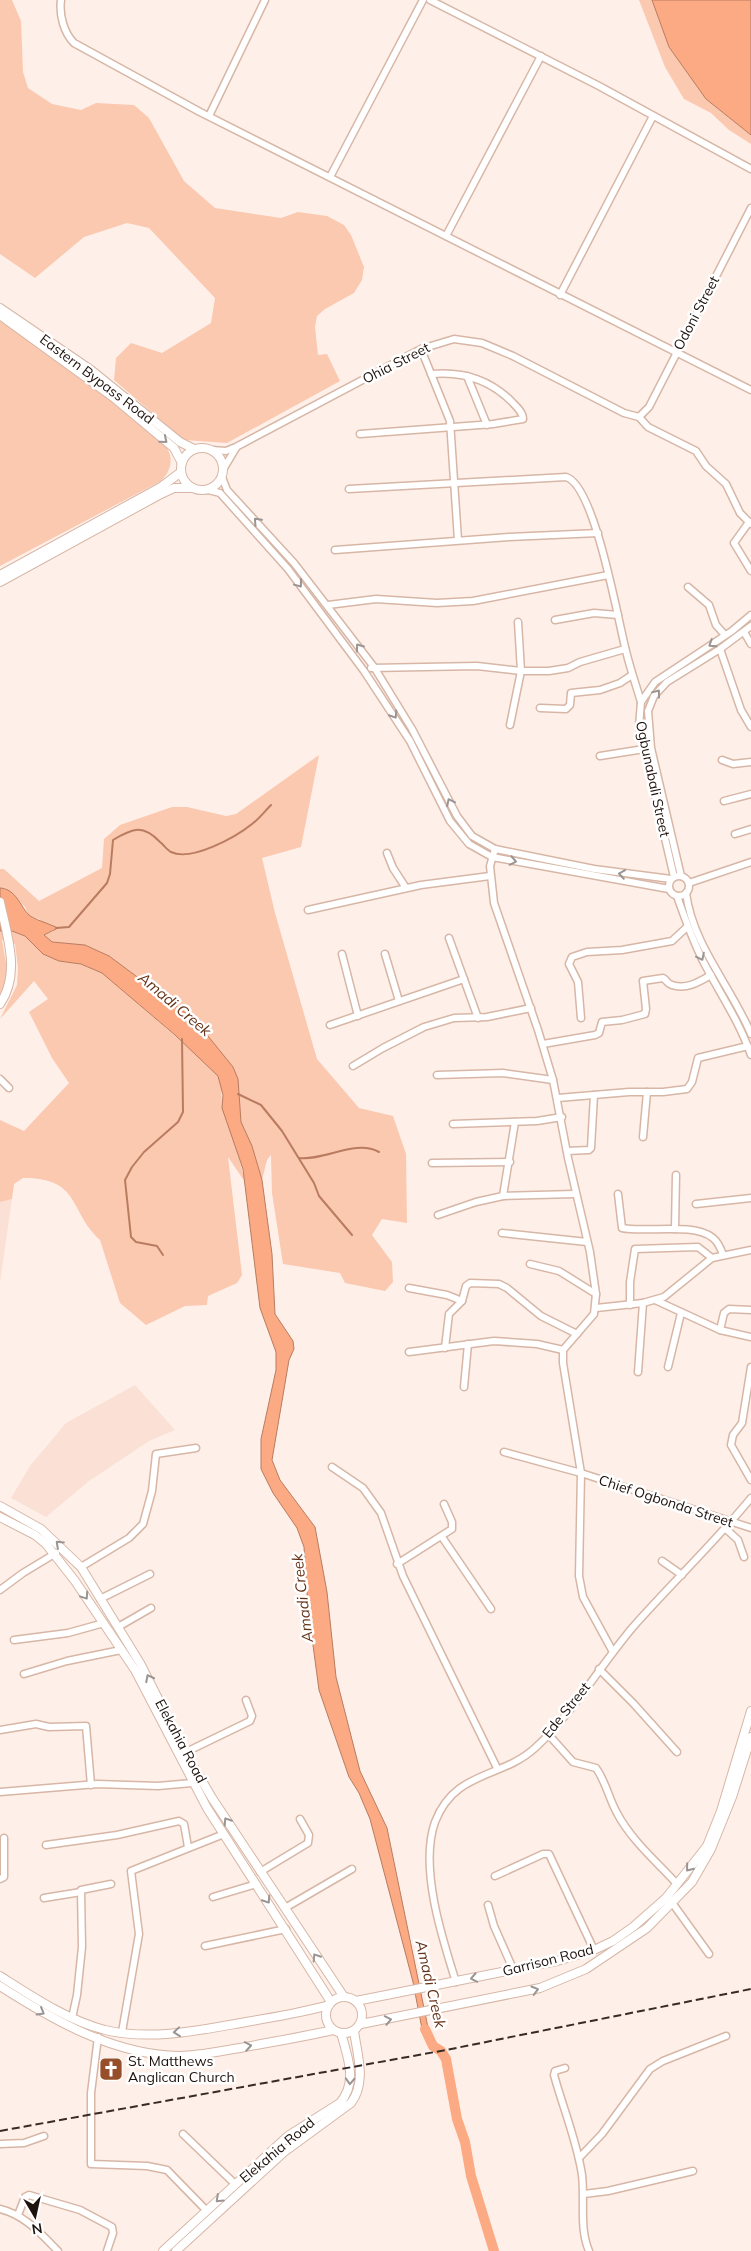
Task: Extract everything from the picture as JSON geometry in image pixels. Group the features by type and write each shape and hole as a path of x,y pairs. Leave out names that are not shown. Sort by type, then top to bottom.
{"main road":[{"name":"Eastern Bypass Road","path":"0,308 91,370 180,442 194,449"},
{"name":"Eastern Bypass Road","path":"0,315 113,397 174,448 182,463"},
{"path":"0,582 174,488 208,490 217,485 222,477 224,468 221,459 212,450 194,449 185,456 181,472 185,482 192,488"},
{"path":"0,575 161,488 181,472"},
{"path":"0,902 11,957 12,979 0,1004"},
{"name":"Elekahia Road","path":"0,1506 42,1529 71,1555 81,1567 140,1663 212,1798 344,1996"},
{"name":"Elekahia Road","path":"0,1517 35,1535 56,1553 104,1623 144,1686 192,1783 286,1929 330,2004"},
{"name":"Garrison Road","path":"356,2001 557,1961 594,1950 613,1941 651,1912 677,1884 707,1846 751,1710"},
{"name":"Garrison Road","path":"361,2024 517,1995 561,1981 606,1957 647,1928 673,1904 692,1882 711,1849 732,1797 751,1737"},
{"path":"0,1976 72,2018 107,2030 122,2032 148,2034 195,2031 288,2015 330,2004 344,1996 356,2001 363,2012 361,2024 354,2031 341,2033 333,2030 190,2056 155,2053 98,2037 47,2015 0,1986"},
{"path":"330,2004 326,2018 333,2030"},
{"name":"Elekahia Road","path":"176,2251 284,2152 351,2103 357,2094 360,2078 354,2031"},
{"name":"Elekahia Road","path":"163,2251 288,2136 340,2103 346,2096 351,2083 351,2073 341,2033"}],"street":[{"path":"61,0 62,17 66,31 74,44 209,116 751,390"},
{"path":"209,116 265,0"},
{"path":"330,177 423,0"},
{"path":"430,0 541,56 751,169"},
{"path":"446,236 541,56"},
{"path":"560,295 653,116"},
{"name":"Odoni Street","path":"639,417 649,407 751,208"},
{"name":"Ohia Street","path":"212,450 226,452 421,349 454,339 482,342 500,349 624,413 639,417 648,427 696,451 706,466 726,484 740,513 750,523"},
{"path":"421,349 447,413 451,428 458,540"},
{"path":"360,434 522,421 523,416 501,391 467,376 431,374"},
{"path":"467,376 487,425"},
{"path":"224,468 236,447"},
{"path":"222,477 227,490 294,563 374,667 412,729 464,828 480,842 495,849 594,869 675,877 688,883 751,862"},
{"path":"349,489 568,477 579,490 598,533 625,649 641,702"},
{"path":"208,490 220,493 288,569 364,670 410,741 450,821 469,844 492,857 669,889 677,896 687,927 711,975 740,1024 750,1049 698,1058 692,1082 687,1089 558,1098"},
{"path":"750,523 734,543 751,571"},
{"path":"335,550 458,540 598,533"},
{"path":"288,569 294,563"},
{"path":"328,605 376,599 437,603 473,601 608,575"},
{"path":"688,587 709,605 716,625 725,635"},
{"path":"555,620 594,613 618,614"},
{"name":"Ogbunabali Street","path":"675,877 639,726 641,702 650,688 666,672 725,635 751,615"},
{"path":"510,725 522,671 518,622"},
{"name":"Ogbunabali Street","path":"675,877 651,748 648,711 654,696 667,682 720,649 751,626"},
{"path":"744,632 751,644"},
{"path":"364,670 374,667 477,666 522,671 563,669 586,660 625,649"},
{"path":"720,649 741,710 751,727"},
{"path":"540,708 566,709 570,705 571,693 600,690 632,675"},
{"path":"637,685 650,688"},
{"path":"600,756 644,750"},
{"path":"722,760 733,764 751,762"},
{"path":"724,801 751,794"},
{"path":"735,834 751,829"},
{"path":"495,849 490,876 494,903 531,1008 558,1098 575,1194 587,1242 596,1294 596,1308 588,1323 563,1350 563,1362 581,1473 579,1576 583,1597 613,1652"},
{"path":"387,853 393,868 406,888"},
{"path":"308,910 406,888 490,876"},
{"path":"669,889 675,877"},
{"path":"688,883 686,893 689,912 706,950 751,1034"},
{"path":"677,896 686,893"},
{"path":"581,1018 578,982 569,964 572,957 587,952 622,950 672,941 687,927"},
{"path":"449,938 478,1018"},
{"path":"342,954 358,1016"},
{"path":"385,954 399,1001"},
{"path":"542,1044 595,1035 599,1032 602,1022 622,1020 645,1014 643,981 664,978 670,985 682,986 695,984 711,975"},
{"path":"330,1025 464,979"},
{"path":"354,1066 383,1048 424,1027 454,1018 478,1018 531,1008"},
{"path":"437,1075 503,1073 553,1080"},
{"path":"0,1079 9,1088"},
{"path":"643,1137 647,1092"},
{"path":"567,1151 589,1150 591,1148 594,1095"},
{"path":"453,1124 515,1122 562,1117"},
{"path":"503,1196 515,1122"},
{"path":"432,1163 510,1162"},
{"path":"675,1230 676,1175"},
{"path":"438,1215 503,1196 575,1194"},
{"path":"618,1194 622,1228 675,1230 709,1235 718,1243 723,1255"},
{"path":"696,1204 751,1198"},
{"path":"502,1233 587,1242"},
{"path":"630,1305 630,1282 635,1248 698,1247 712,1258"},
{"path":"596,1308 643,1303 664,1297 712,1258 751,1250"},
{"path":"530,1264 559,1271 596,1294"},
{"path":"445,1348 449,1314 462,1301 468,1284 500,1284 541,1316 577,1334"},
{"path":"409,1288 447,1295 462,1301"},
{"path":"655,1300 720,1330 751,1337"},
{"path":"638,1372 643,1303"},
{"path":"720,1330 724,1313 729,1309 751,1310"},
{"path":"668,1367 681,1313"},
{"path":"409,1352 494,1340 512,1341 563,1350"},
{"path":"464,1387 468,1344"},
{"path":"751,1368 748,1396 742,1423 733,1435 731,1445 751,1480"},
{"path":"81,1567 129,1538 143,1524 152,1491 156,1454 196,1448"},
{"name":"Chief Ogbonda Street","path":"504,1452 581,1473 751,1528"},
{"path":"332,1467 363,1488 371,1497 387,1526 398,1564 497,1768"},
{"name":"Ede Street","path":"456,1982 448,1958 431,1881 429,1856 431,1838 436,1821 447,1800 464,1785 523,1757 548,1734 613,1652 726,1529 751,1498"},
{"path":"398,1564 442,1537 453,1526 444,1504"},
{"path":"726,1529 738,1540 744,1557"},
{"path":"442,1537 491,1609"},
{"path":"0,1590 23,1572 56,1553"},
{"path":"662,1561 682,1575"},
{"path":"100,1599 150,1574"},
{"path":"118,1627 151,1608"},
{"path":"14,1640 68,1633 104,1623"},
{"path":"24,1674 66,1661 122,1650"},
{"path":"599,1670 638,1708 677,1752"},
{"path":"186,1752 250,1721 252,1716 246,1700"},
{"path":"0,1730 36,1724 86,1726 90,1785"},
{"path":"548,1734 573,1762 596,1768 605,1783 618,1815 643,1848 677,1884"},
{"path":"0,1792 90,1785 158,1786 192,1783"},
{"path":"260,1872 308,1843 309,1835 300,1819"},
{"path":"46,1845 109,1836 179,1821 184,1824 188,1847"},
{"path":"122,2032 140,1934 130,1872 133,1869 224,1834"},
{"path":"0,1879 4,1877 6,1871 4,1838"},
{"path":"495,1876 548,1854 594,1950"},
{"path":"285,1908 352,1869"},
{"path":"44,1898 111,1884"},
{"path":"213,1897 256,1884"},
{"path":"72,2018 77,1995 82,1947 80,1892"},
{"path":"673,1904 709,1954"},
{"path":"488,1905 494,1926 513,1970"},
{"path":"205,1946 286,1929"},
{"path":"579,2158 602,2134 650,2069 663,2061 726,2036"},
{"path":"98,2037 91,2093 91,2164 147,2166 167,2170 207,2211"},
{"path":"565,2068 555,2071 554,2075 579,2158 584,2194 584,2235 589,2251"},
{"path":"183,2134 215,2168 235,2184"},
{"path":"0,2144 24,2143 44,2136"},
{"path":"584,2194 608,2191 693,2171"},
{"path":"18,2215 25,2197 29,2195 80,2210 112,2227 113,2232 107,2251"},
{"path":"0,2209 18,2215 32,2225 58,2251"}],"shaded area":[{"path":"0,0 12,0 21,21 23,72 28,88 52,104 81,110 96,103 134,105 149,118 184,181 215,208 281,218 298,212 327,216 344,225 351,235 364,267 362,280 354,293 325,309 317,316 315,327 318,355 327,354 340,381 227,443 184,440 114,380 116,358 131,343 162,353 211,323 215,298 149,228 127,223 84,237 35,278 0,254"},
{"path":"639,0 652,0 669,47 706,99 751,135 751,144 729,130 711,113 684,99 665,67"},
{"path":"652,0 751,0 751,135 706,99 669,47"},
{"path":"0,316 63,361 148,427 168,450 171,463 161,481 0,566"},
{"path":"319,755 301,847 262,858 275,913 317,1059 359,1108 393,1116 406,1154 407,1223 382,1219 372,1235 392,1262 393,1282 385,1291 345,1283 340,1273 283,1264 272,1193 271,1155 267,1160 262,1180 252,1146 241,1122 238,1079 233,1067 195,1020 109,956 86,945 52,942 44,935 54,931 39,919 29,916 25,907 5,888 0,888 0,869 4,869 39,901 102,868 104,839 120,825 172,807 187,807 226,816 236,814"},
{"path":"0,888 10,891 31,916 58,928 44,935 52,942 85,945 109,956 195,1020 233,1067 238,1079 241,1122 252,1146 262,1180 272,1254 275,1314 293,1341 294,1349 289,1360 272,1460 280,1480 315,1527 327,1592 336,1677 360,1771 387,1828 431,2042 429,2043 422,2029 413,1982 370,1819 359,1793 349,1777 319,1690 308,1608 304,1547 297,1528 273,1493 261,1469 261,1439 276,1370 276,1352 260,1308 243,1169 222,1108 223,1095 218,1076 175,1035 102,973 81,964 59,961 43,954 25,936 12,931 0,931"},
{"path":"0,931 12,931 25,936 43,954 59,961 81,964 102,973 210,1066 218,1076 221,1085 222,1108 235,1141 245,1182 228,1157 242,1275 237,1283 208,1296 207,1305 185,1306 146,1325 120,1303 100,1240 90,1229 64,1190 55,1183 42,1179 23,1178 14,1184 12,1199 0,1202 0,1120 24,1131 69,1083 52,1058 29,1012 48,999 34,981 0,1019 17,985 18,968 15,944 2,940 8,975 0,996"},
{"path":"12,1199 0,1282 0,1202"},
{"path":"135,1385 175,1430 149,1441 89,1481 46,1517 11,1498 30,1466 66,1423"}],"waterway":[{"path":"56,928 69,927 107,883 110,874 113,840 126,833 143,830 154,836 171,852 190,854 213,847 245,829 255,822 271,805"},
{"path":"163,1255 157,1246 136,1242 131,1237 125,1180 132,1167 144,1152 178,1122 183,1112 182,1039"},
{"path":"238,1094 261,1105 282,1131 314,1183 319,1196 352,1235"},
{"path":"299,1158 309,1158 360,1148 379,1152"},
{"name":"Amadi Creek","path":"425,2029 433,2046 441,2051 446,2059 457,2119 465,2142 471,2176 494,2251"}],"railway":[{"path":"0,2131 446,2050 751,1989"}],"place":[{"name":"St. Matthews Anglican Church","path":"111,2069"}]}
